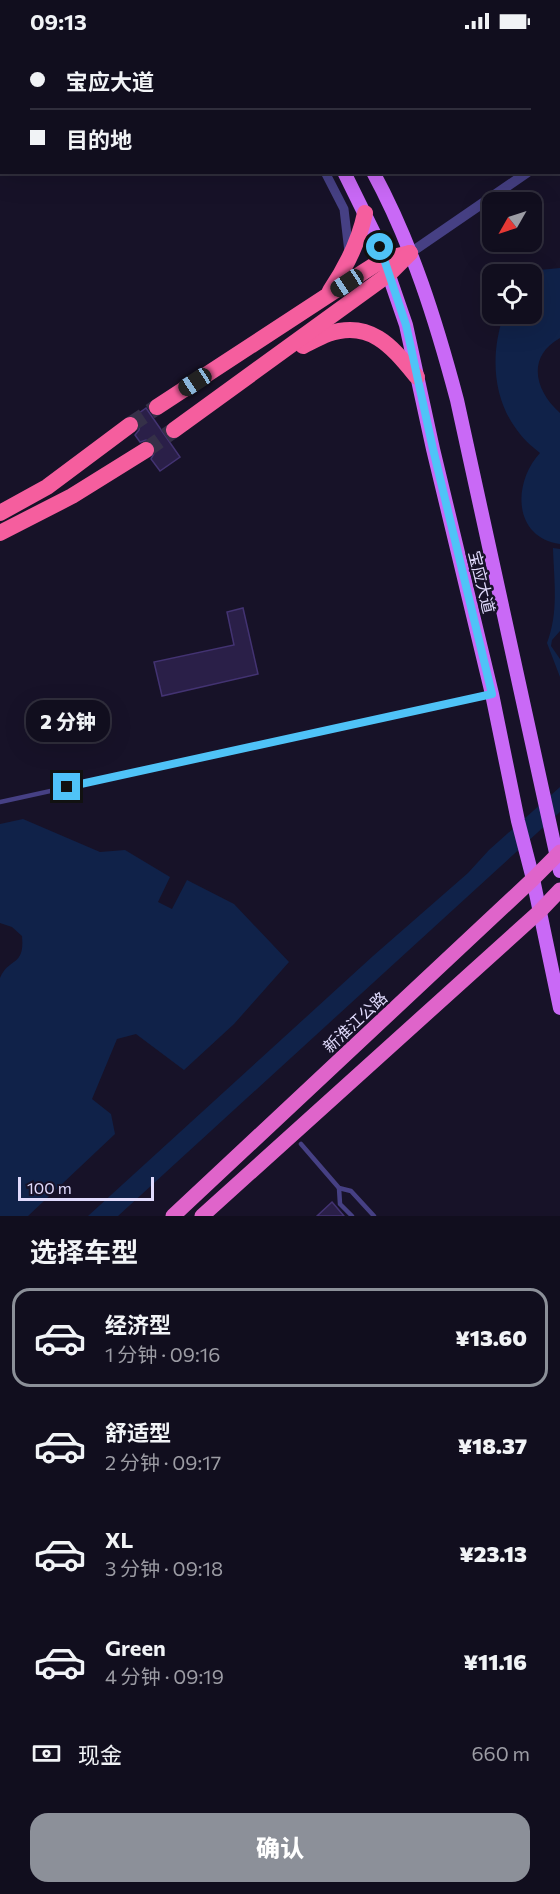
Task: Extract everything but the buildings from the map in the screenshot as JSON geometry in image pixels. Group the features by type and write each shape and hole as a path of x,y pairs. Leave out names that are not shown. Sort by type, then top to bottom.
{"highway":[{"path":"328,295 350,257 361,231 365,213"},
{"path":"157,407 328,295 387,267 410,253"},
{"path":"174,430 272,359 387,267"},
{"path":"272,359 330,334 349,330 364,331 377,336 392,347 417,376"},
{"path":"0,513 47,487 130,425"},
{"path":"0,531 72,496 146,450"},
{"path":"0,498 21,495 73,466"},
{"name":"新淮江公路","path":"173,1216 559,853"},
{"path":"202,1216 540,911 560,890"}],"main road":[{"name":"宝应大道","path":"345,174 365,213 387,267 406,325 492,694 560,1008"},
{"name":"宝应大道","path":"374,174 386,196 425,288 457,400 550,828 559,853 560,871"}],"street":[{"path":"326,174 344,209 350,257"},
{"path":"410,253 525,174"}],"lane":[{"path":"0,802 492,694"},
{"path":"302,1144 339,1188 351,1191 374,1216"},
{"path":"339,1188 340,1204 351,1216"}],"water":[{"path":"560,268 560,338 542,355 538,364 538,374 545,395 560,413 560,544 544,539 533,531 525,520 522,493 525,478 540,453 522,437 511,421 499,392 496,376 497,345 501,324 542,324 542,270"},
{"path":"553,548 560,549 560,631 552,640 551,646 560,659 560,677 547,643 554,608"},
{"path":"560,787 560,812 118,1216 88,1216 373,956 468,873 489,850"},
{"path":"23,819 100,852 125,850 170,877 158,902 172,909 187,880 234,904 289,962 234,1024 184,1070 136,1034 117,1039 92,1099 111,1114 115,1134 28,1216 0,1216 0,978 19,957 22,936 12,927 0,923 0,824"}],"tunnel":[{"path":"130,425 157,407"},
{"path":"146,450 174,430"}],"route":[{"path":"67,787 492,694 433,449 406,325 380,247"}]}
